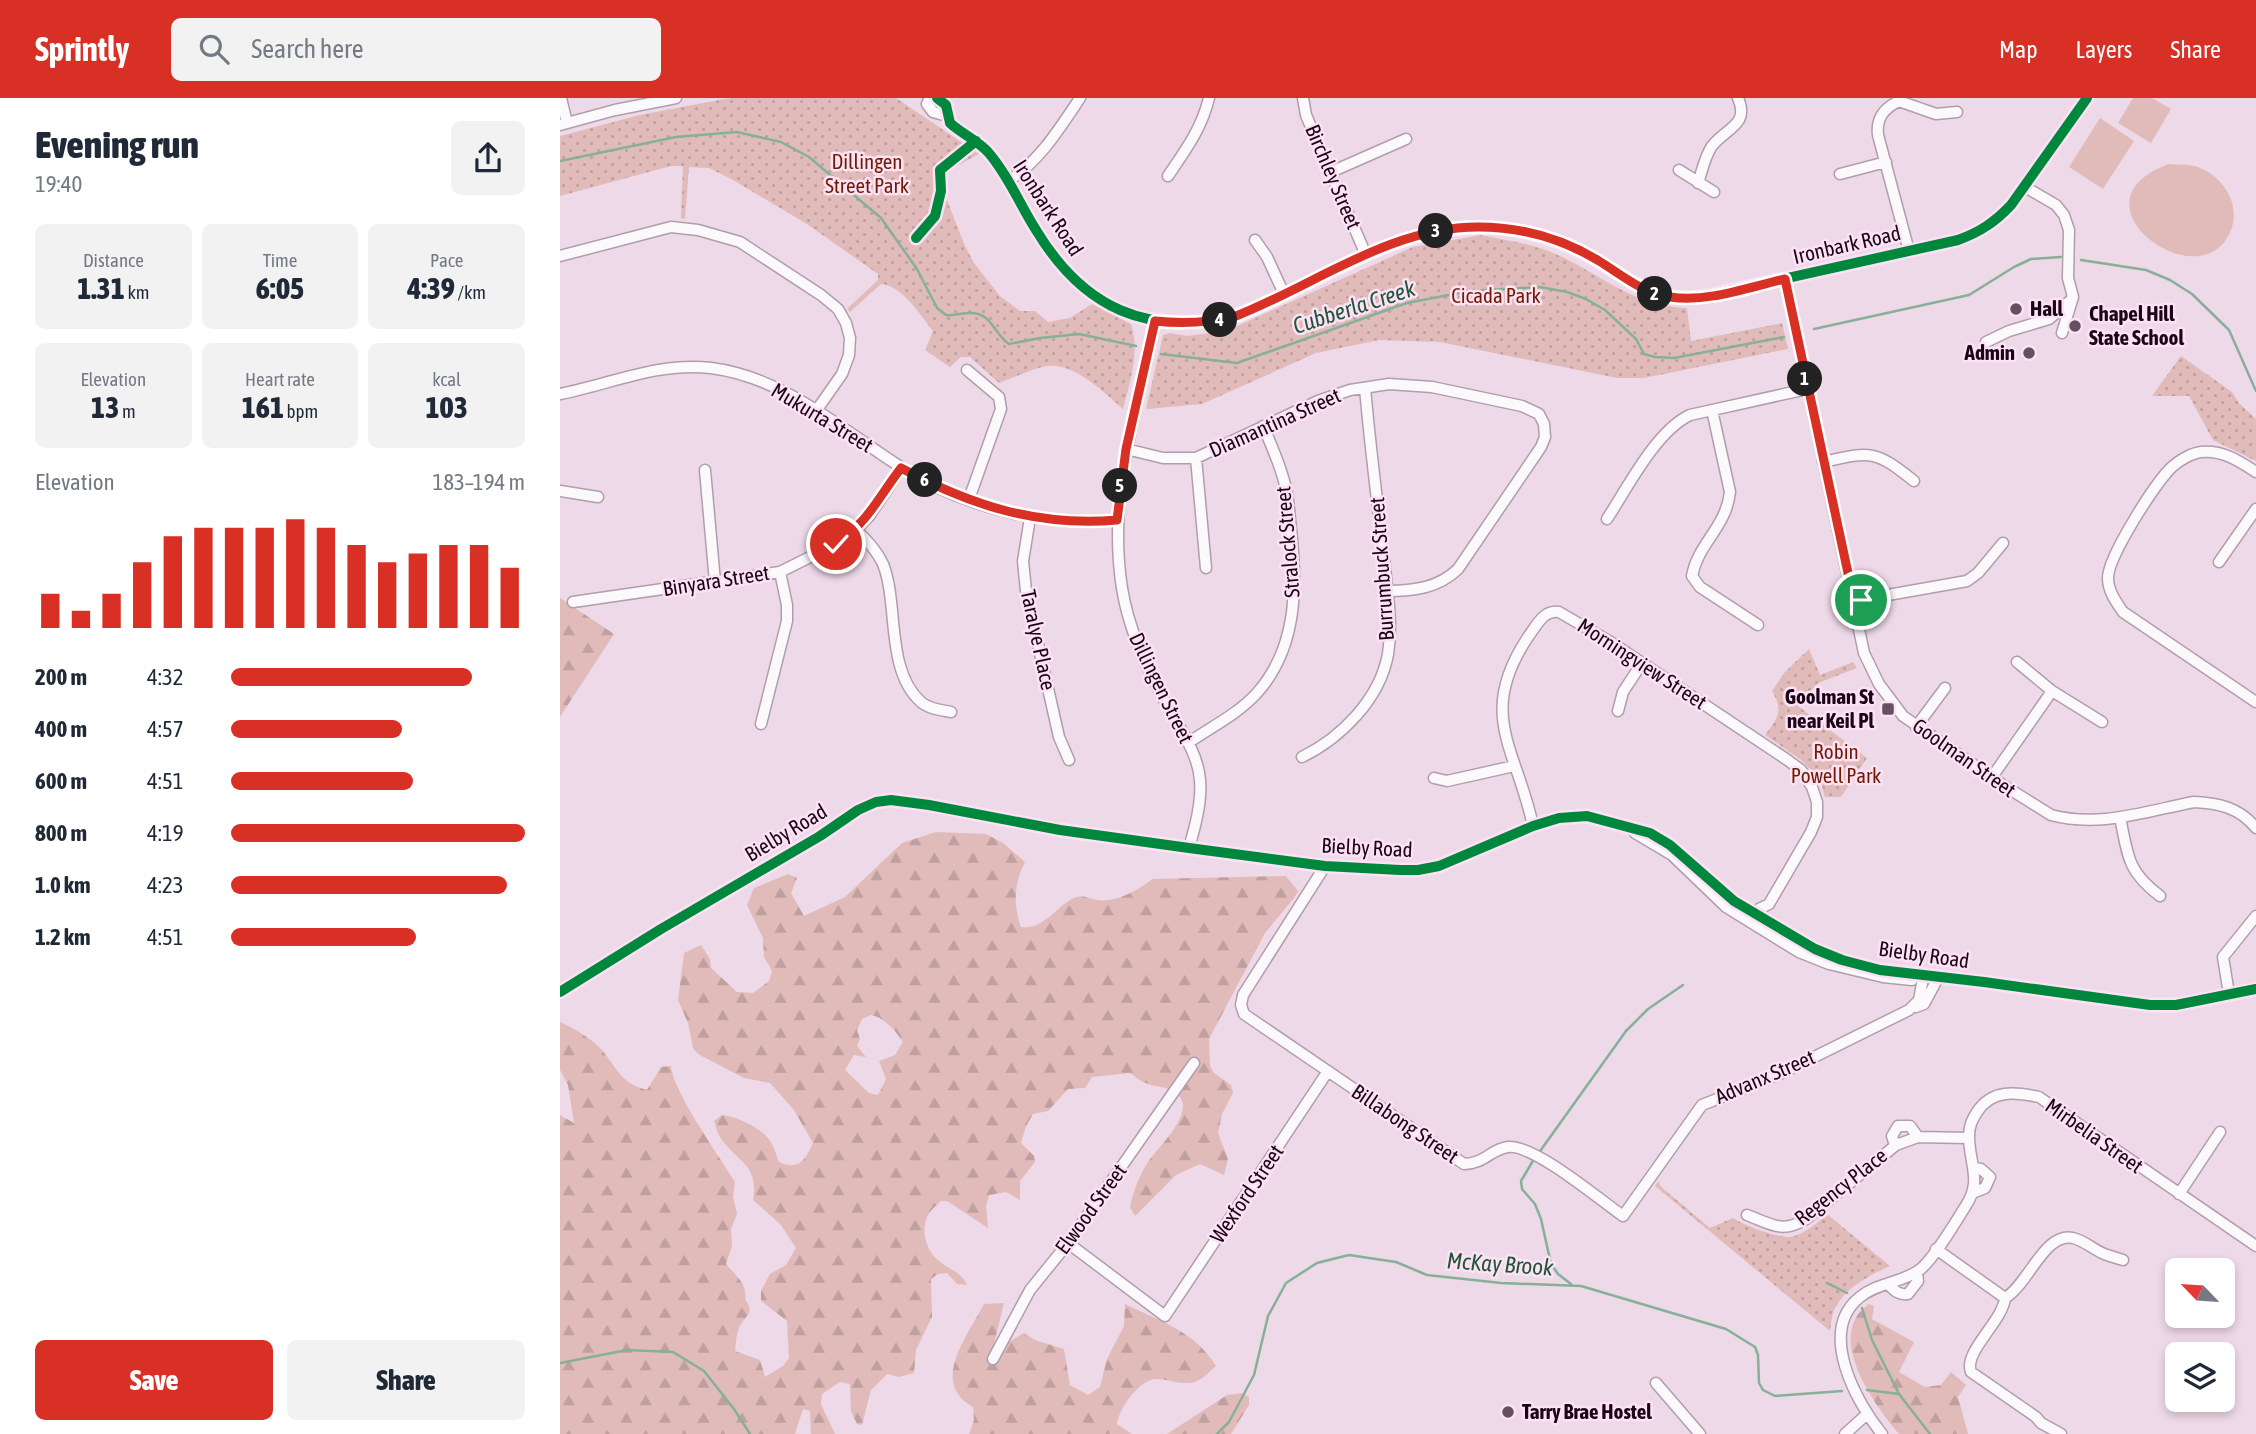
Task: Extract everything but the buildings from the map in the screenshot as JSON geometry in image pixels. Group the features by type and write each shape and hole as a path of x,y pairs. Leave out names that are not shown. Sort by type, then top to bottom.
{"street":[{"path":"561,98 564,124 615,110 676,98"},
{"name":"Ironbark Road","path":"930,98 929,108 937,115 947,116"},
{"name":"Ironbark Road","path":"937,98 946,105 947,116 955,127 988,152 1036,231 1066,273 1111,306 1155,321 1180,324 1211,322 1236,316 1366,255 1424,233 1448,229 1489,227 1535,234 1564,243 1644,290 1669,297 1707,296 1909,251 1979,232 1997,220 2025,187 2087,98"},
{"path":"1008,181 1022,173 1036,159 1080,98"},
{"path":"1168,176 1192,141 1205,114 1209,98"},
{"name":"Birchley Street","path":"1303,98 1306,115 1366,255"},
{"path":"1698,183 1711,148 1741,118 1742,110 1738,98"},
{"path":"1909,251 1877,126 1880,117 1899,101 1936,114 1957,113"},
{"path":"1331,172 1406,139"},
{"path":"1840,174 1886,162"},
{"path":"1679,170 1714,192"},
{"path":"2025,187 2056,205 2064,215 2069,230 2068,278 2073,297 2062,333"},
{"path":"560,256 671,227 698,230 740,242 821,295 838,309 846,323 850,338 849,355 842,374 816,411"},
{"path":"1255,240 1267,257 1284,295"},
{"name":"Goolman Street","path":"1785,279 1864,653 1878,684 1895,706 1916,727 2051,815 2089,822 2194,802 2211,802 2232,808 2256,828"},
{"path":"1986,342 2009,331 2049,319 2073,297"},
{"name":"Dillingen Street","path":"1155,321 1126,449 1117,520 1119,569 1132,631 1152,677 1196,759 1200,780 1198,807 1189,848"},
{"name":"Mukurta Street","path":"560,394 664,368 711,368 778,388 901,468 930,483 998,510 1030,518 1117,520"},
{"path":"967,370 999,397 1001,409 969,499"},
{"name":"Diamantina Street","path":"1126,449 1163,458 1196,458 1318,401 1350,390 1389,384 1432,387 1522,406 1539,414 1544,424 1545,438 1541,447 1458,569 1448,579 1433,586 1387,592"},
{"name":"Burrumbuck Street","path":"1302,757 1324,746 1355,717 1372,694 1388,655 1390,632 1387,592 1365,388"},
{"path":"1607,519 1664,434 1683,418 1807,389"},
{"path":"1712,410 1730,492 1729,504 1725,516 1695,562 1692,576 1700,587 1758,625"},
{"name":"Stralock Street","path":"1188,743 1241,708 1258,692 1284,649 1293,618 1296,585 1286,485 1263,426"},
{"path":"2256,472 2228,455 2212,452 2199,452 2172,466 2117,551 2108,577 2110,591 2123,612 2256,702"},
{"path":"1823,461 1868,453 1890,462 1914,481"},
{"path":"1196,458 1206,568"},
{"name":"Binyara Street","path":"573,602 780,572 836,544 856,530 870,515 901,468"},
{"path":"705,470 715,582"},
{"path":"560,491 598,497"},
{"path":"2219,562 2256,509"},
{"name":"Taralye Place","path":"1030,518 1023,561 1026,591 1059,737 1069,760"},
{"path":"856,530 867,540 882,562 900,667 912,690 922,702 951,712"},
{"path":"1854,601 1967,581 1978,573 2003,543"},
{"path":"761,724 787,621 787,605 780,572"},
{"name":"Morningview Street","path":"1533,827 1502,717 1502,696 1517,653 1542,617 1550,611 1559,612 1642,663 1801,770 1812,787 1817,802 1814,824 1769,904"},
{"path":"2017,662 2052,691 2102,722"},
{"path":"1618,711 1623,692 1642,663"},
{"path":"1916,727 1945,688"},
{"path":"1992,778 2052,691"},
{"path":"1434,778 1447,781 1514,766"},
{"name":"Bielby Road","path":"560,992 820,836 858,810 876,802 891,800 1060,830 1189,848 1325,866 1418,870 1439,866 1559,818 1587,816 1650,833 1670,845 1720,891 1770,924 1815,949 1842,960 1880,970 2150,1005 2176,1005 2256,989"},
{"path":"2120,817 2129,862 2135,873 2160,896"},
{"name":"Bielby Road","path":"1625,827 1672,855 1726,907 1799,952 1829,964 1883,977 1908,980 1931,978"},
{"name":"Billabong Street","path":"1325,866 1243,995 1241,1005 1244,1014 1464,1164 1475,1164 1504,1147 1520,1148 1553,1166 1623,1216"},
{"path":"1753,912 1769,904 1770,924"},
{"path":"2228,994 2223,957 2256,916"},
{"name":"Advanx Street","path":"1623,1216 1702,1105 1782,1073 1913,1008 1931,978"},
{"name":"Elwood Street","path":"993,1359 1031,1290 1068,1243 1194,1063"},
{"name":"Wexford Street","path":"1068,1243 1165,1316 1328,1071"},
{"name":"Mirbelia Street","path":"1969,1138 1970,1123 1982,1105 1997,1094 2016,1092 2039,1097 2256,1247"},
{"name":"Regency Place","path":"1895,1145 1892,1136 1898,1126 1910,1126 1918,1137"},
{"path":"2179,1194 2220,1132"},
{"name":"Regency Place","path":"1747,1215 1785,1228 1793,1227 1895,1145 1918,1137 1969,1138"},
{"path":"1969,1138 1975,1192"},
{"path":"1882,1434 1866,1415 1853,1392 1842,1360 1842,1329 1847,1312 1858,1298 1872,1288 1917,1272 1975,1192 1985,1188 1990,1177 1981,1169 1974,1168"},
{"path":"2006,1297 2015,1292 2050,1244 2060,1238 2071,1237 2105,1255 2123,1260"},
{"path":"1936,1249 2006,1297"},
{"path":"1888,1284 1901,1294 1908,1294 1918,1281 1917,1272"},
{"path":"2006,1297 2004,1308 1971,1357 1971,1372 2036,1417 2040,1423 2061,1434"},
{"path":"1656,1383 1700,1434"},
{"path":"1845,1434 1866,1415"}],"green space":[{"name":"Dillingen Street Park","path":"730,98 896,98 979,154 944,173 947,200 974,263 1000,296 1020,311 1035,311 1048,322 1070,318 1092,304 1131,324 1134,356 1123,409 1088,380 1057,366 1041,367 999,383 970,357 961,357 950,367 925,350 933,331 904,295 889,286 881,284 850,312 847,309 878,280 878,274 807,224 709,168 689,167 685,219 681,218 683,166 671,166 560,196 560,136 640,115"},
{"path":"2133,98 2152,98 2171,109 2151,143 2118,123"},
{"path":"2100,118 2134,141 2103,189 2069,167"},
{"path":"2169,164 2192,165 2206,171 2223,185 2229,195 2233,205 2232,227 2227,238 2210,253 2189,256 2166,250 2146,237 2133,219 2130,199 2140,180"},
{"name":"Cicada Park","path":"1481,235 1543,249 1648,301 1687,308 1691,341 1782,323 1788,349 1644,378 1617,378 1440,342 1379,340 1316,353 1202,404 1146,409 1163,335 1169,333 1187,336 1226,331 1413,247"},
{"path":"2181,356 2232,392 2256,419 2256,461 2213,440 2189,396 2152,396"},
{"path":"560,598 614,634 560,717"},
{"name":"Robin Powell Park","path":"1809,649 1820,675 1853,662 1857,668 1818,683 1798,706 1867,758 1841,797 1825,797 1820,779 1800,759 1765,735 1778,714 1778,704 1772,691 1785,672"},
{"path":"936,832 986,834 1003,843 1025,862 1016,894 1021,927 1042,922 1076,897 1112,900 1153,879 1286,876 1298,891 1265,933 1209,1039 1210,1066 1214,1073 1231,1085 1233,1093 1222,1114 1218,1133 1228,1159 1224,1175 1200,1164 1176,1175 1135,1216 1130,1207 1137,1184 1148,1162 1174,1130 1183,1111 1183,1102 1174,1092 1143,1082 1130,1073 1092,1077 1085,1088 1068,1089 1048,1111 1033,1114 1021,1143 1034,1156 1035,1162 1020,1181 1020,1200 1006,1192 989,1195 986,1206 988,1228 947,1201 941,1201 929,1213 924,1232 930,1250 967,1285 957,1284 947,1273 938,1274 931,1279 932,1317 916,1350 914,1373 899,1377 887,1374 871,1390 862,1425 857,1424 851,1411 850,1384 840,1382 822,1394 821,1404 835,1434 811,1434 810,1411 803,1409 795,1434 560,1434 560,1115 574,1123 568,1085 560,1070 560,1022 593,1042 625,1079 638,1087 647,1090 661,1067 671,1066 688,1108 735,1182 733,1197 737,1214 731,1229 732,1246 726,1264 743,1284 749,1312 738,1331 735,1351 760,1360 765,1377 783,1366 789,1358 787,1321 761,1301 761,1291 770,1274 786,1265 796,1248 781,1225 753,1200 753,1178 720,1137 714,1121 722,1115 752,1125 773,1145 779,1162 786,1164 801,1162 813,1143 794,1110 770,1083 744,1078 698,1054 693,1048 688,1023 678,1000 684,953 701,945 710,959 711,968 737,992 753,993 769,981 772,971 764,957 763,938 747,905 754,888 788,874 797,878 791,893 804,916 845,897 902,843","holes":["871,1015 889,1025 903,1042 895,1055 879,1061 886,1079 878,1095 869,1093 845,1070 854,1055 866,1057 857,1046 860,1039 857,1030 862,1019"]},
{"path":"1659,1181 1660,1186 1710,1228 1733,1218 1761,1230 1790,1237 1805,1231 1828,1215 1890,1266 1845,1294 1834,1310 1830,1331 1655,1186"},
{"path":"1004,1303 993,1348 999,1348 1024,1333 1035,1340 1064,1349 1070,1385 1088,1395 1100,1387 1107,1359 1124,1326 1125,1304 1187,1335 1216,1366 1192,1383 1155,1379 1142,1385 1125,1404 1117,1424 1132,1434 969,1434 974,1420 973,1407 960,1397 954,1385 956,1358 984,1304"},
{"path":"1869,1304 1874,1306 1872,1319 1914,1342 1899,1372 1925,1387 1941,1385 1951,1372 1966,1385 1958,1397 1968,1434 1899,1434 1889,1422 1867,1389 1852,1351 1851,1333 1856,1317"},
{"path":"1242,1393 1249,1397 1249,1405 1231,1434 1167,1434 1227,1395"}],"waterway":[{"name":"Cubberla Creek","path":"560,161 676,137 737,132 781,142 809,157 881,218 917,269 937,308 946,315 976,313 987,319 1009,344 1079,334 1136,346"},
{"name":"Cubberla Creek","path":"1814,329 1969,295 2031,259 2061,257"},
{"name":"Cubberla Creek","path":"2081,260 2146,270 2170,280 2192,294 2229,330 2256,391"},
{"name":"Cubberla Creek","path":"1161,354 1237,363 1407,303 1470,291 1540,287 1567,292 1605,310 1636,339 1644,354 1655,357 1674,358 1784,337"},
{"path":"1538,1154 1626,1031 1648,1009 1683,985"},
{"path":"1534,1159 1521,1181 1522,1189 1535,1204 1541,1219 1551,1264 1558,1274 1571,1284"},
{"name":"McKay Brook","path":"1217,1434 1229,1422 1254,1375 1268,1316 1286,1283 1317,1263 1349,1255 1396,1262 1427,1275 1501,1283 1581,1286 1726,1329 1755,1347 1759,1383 1763,1390 1775,1396 1842,1391"},
{"path":"1827,1283 1847,1293"},
{"path":"1862,1308 1872,1340 1899,1394 1930,1434"},
{"path":"560,1363 627,1350 673,1352 704,1371 750,1434"},
{"name":"McKay Brook","path":"1867,1390 1899,1394"}],"cycle path":[{"path":"937,98 946,105 950,123 984,148 995,161 1054,257 1075,279 1096,297 1120,310 1146,319 1174,322 1204,322 1236,316 1392,244 1431,233 1472,227 1515,230 1561,243 1647,289 1664,295 1684,297 1707,296 1958,240 1987,226 2011,205 2087,98"},
{"path":"916,238 935,216 941,191 940,170 976,141"},
{"path":"560,992 820,836 858,810 876,802 891,800 1060,830 1189,848 1325,866 1400,870 1439,866 1533,826 1559,818 1587,816 1650,833 1670,845 1734,901 1815,949 1842,960 1880,970 2150,1005 2176,1005 2256,989"}],"place":[{"name":"Hall","path":"2016,309"},
{"name":"Chapel Hill State School","path":"2075,326"},
{"name":"Admin","path":"2029,353"},
{"name":"Goolman St near Keil Pl","path":"1888,709"},
{"name":"Tarry Brae Hostel","path":"1508,1412"}],"route":[{"path":"836,544 856,530 870,515 901,468 969,499 1030,518 1117,520 1126,449 1155,321 1180,324 1211,322 1236,316 1401,240 1448,229 1489,227 1518,230 1564,243 1644,290 1661,296 1693,298 1785,279 1854,601 1861,600"}]}
